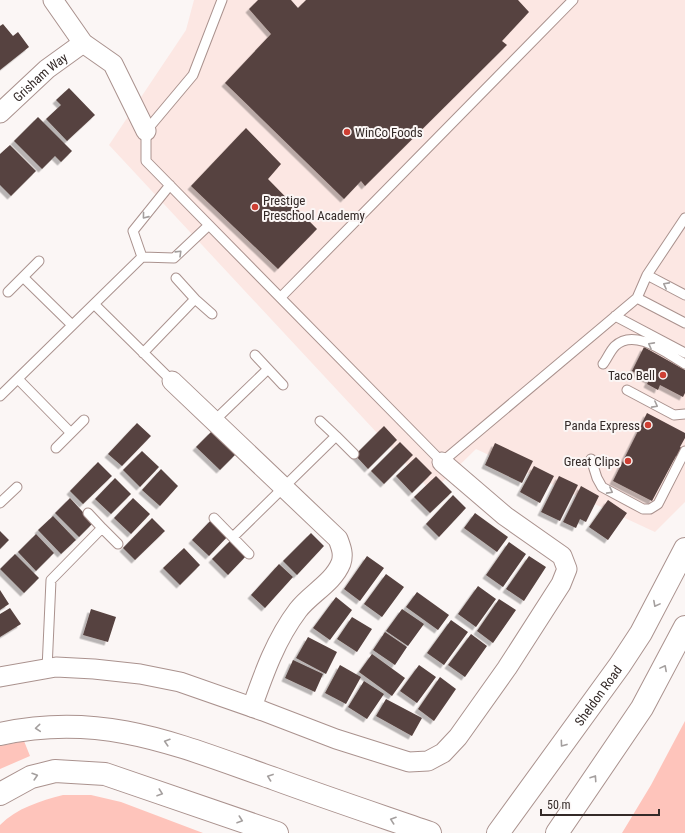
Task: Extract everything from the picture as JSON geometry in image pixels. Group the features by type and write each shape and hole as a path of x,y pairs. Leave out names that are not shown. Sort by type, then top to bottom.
{"main road":[{"name":"Sheldon Road","path":"498,833 620,665 641,633 685,549"},
{"path":"557,833 642,708 685,627"},
{"path":"0,734 24,729 65,726 114,729 163,740 204,753 430,833"},
{"path":"0,794 31,777 55,771 79,771 105,774 277,833"}],"street":[{"path":"53,0 82,43 113,64 146,131"},
{"name":"Grisham Way","path":"0,113 47,69 82,43"},
{"path":"172,381 338,539 342,550 341,562 334,575 299,609 282,634 266,666 252,707"},
{"path":"0,677 47,669 94,669 140,674 180,682 252,707 336,739 409,762 428,761 443,753 458,737 507,668 561,584 567,569 562,556 505,516 442,462"}],"lane":[{"path":"222,0 193,75 146,131 146,161 442,462 637,298 647,275 685,218"},
{"path":"281,297 573,0"},
{"path":"142,256 133,231 170,185"},
{"path":"1,394 142,256 174,258 209,225"},
{"path":"8,292 39,261"},
{"path":"647,275 685,295"},
{"path":"23,277 72,325"},
{"path":"176,278 195,299 212,314"},
{"path":"637,298 685,323"},
{"path":"144,353 195,299"},
{"path":"94,304 172,381"},
{"path":"615,316 685,353"},
{"path":"603,364 615,346 633,339 645,342 685,364"},
{"path":"255,355 283,385"},
{"path":"214,421 268,369"},
{"path":"18,379 71,433"},
{"path":"627,390 674,415 685,414"},
{"path":"56,448 84,420"},
{"path":"320,421 354,454"},
{"path":"233,538 336,436"},
{"path":"591,460 597,478 602,487 643,509 650,509 658,504 685,451"},
{"path":"0,502 17,487"},
{"path":"88,514 118,544"},
{"path":"214,518 249,554"},
{"path":"47,669 51,580 102,528"}],"shaded area":[{"path":"194,0 685,0 685,502 655,532 476,449 432,492 109,145 186,30"},
{"path":"685,721 685,833 622,833 651,785"},
{"path":"24,741 30,756 0,769 0,746"},
{"path":"63,795 91,795 121,802 203,833 0,833 0,825 14,814 37,803"}],"building":[{"name":"WinCo Foods","path":"258,0 291,0 298,8 306,0 518,0 529,12 502,41 507,45 365,186 361,181 344,199 225,83 271,34 249,9"},
{"path":"3,24 13,36 18,32 29,47 0,70 0,26"},
{"path":"69,88 95,115 67,141 46,119 61,105 56,100"},
{"path":"38,117 72,151 61,162 55,156 42,169 14,141"},
{"name":"Prestige Preschool Academy","path":"246,128 281,164 268,179 317,229 278,269 191,186"},
{"path":"10,145 36,171 11,196 0,185 0,154"},
{"name":"Taco Bell","path":"644,347 685,370 685,393 683,397 660,385 658,390 647,384 649,380 632,371"},
{"path":"647,413 685,433 685,438 680,447 683,449 679,457 676,456 652,501 613,481"},
{"path":"137,423 151,436 122,466 108,454"},
{"path":"384,426 397,440 368,469 355,455"},
{"path":"212,431 236,454 220,470 196,447"},
{"path":"400,442 413,455 384,484 371,471"},
{"path":"495,443 533,461 522,483 485,465"},
{"path":"142,451 159,467 140,487 123,470"},
{"path":"416,457 432,473 412,493 396,476"},
{"path":"98,462 112,476 83,504 70,491"},
{"path":"534,466 554,476 540,503 520,492"},
{"path":"161,469 178,486 160,506 142,490"},
{"path":"436,476 452,492 430,513 414,497"},
{"path":"559,476 578,485 560,521 541,512"},
{"path":"115,478 131,494 111,514 95,499"},
{"path":"581,486 599,496 586,522 580,519 576,528 563,522"},
{"path":"453,495 466,508 439,537 426,524"},
{"path":"70,498 93,523 79,537 55,513"},
{"path":"133,498 150,514 131,534 114,518"},
{"path":"608,500 627,513 608,540 589,527"},
{"path":"475,513 508,537 497,552 464,528"},
{"path":"53,516 76,540 61,554 38,530"},
{"path":"152,518 165,531 135,560 123,548"},
{"path":"212,519 229,535 209,556 192,540"},
{"path":"0,531 9,540 0,549"},
{"path":"311,533 324,546 297,575 283,561"},
{"path":"36,534 54,553 36,571 18,552"},
{"path":"231,540 247,555 228,575 212,559"},
{"path":"509,542 526,554 503,587 486,575"},
{"path":"184,548 200,565 180,585 163,568"},
{"path":"15,554 39,578 24,593 0,569"},
{"path":"367,556 384,568 360,601 344,589"},
{"path":"529,556 546,567 524,601 506,589"},
{"path":"279,564 293,577 265,608 251,595"},
{"path":"386,574 404,587 382,617 364,604"},
{"path":"478,586 496,599 476,627 458,614"},
{"path":"0,590 9,604 0,610"},
{"path":"417,592 449,615 438,630 406,607"},
{"path":"336,597 352,610 330,640 313,628"},
{"path":"499,599 516,610 493,643 477,631"},
{"path":"10,608 21,624 0,637 0,614"},
{"path":"91,609 116,617 108,642 83,635"},
{"path":"402,609 424,624 408,646 386,631"},
{"path":"352,617 372,629 357,652 337,639"},
{"path":"451,620 468,632 444,665 427,653"},
{"path":"385,632 407,647 395,665 373,650"},
{"path":"471,634 487,646 465,677 448,665"},
{"path":"308,637 337,652 326,674 296,658"},
{"path":"372,654 405,678 392,696 359,672"},
{"path":"293,660 323,674 315,692 285,678"},
{"path":"340,665 361,677 346,704 325,693"},
{"path":"419,665 436,677 417,703 400,691"},
{"path":"440,677 456,689 434,721 418,709"},
{"path":"364,681 384,694 367,719 348,707"},
{"path":"386,699 422,718 412,736 376,716"}],"place":[{"name":"WinCo Foods","path":"347,132"},
{"name":"Prestige Preschool Academy","path":"255,207"},
{"name":"Taco Bell","path":"663,375"},
{"name":"Panda Express","path":"648,425"},
{"name":"Great Clips","path":"628,461"}]}
